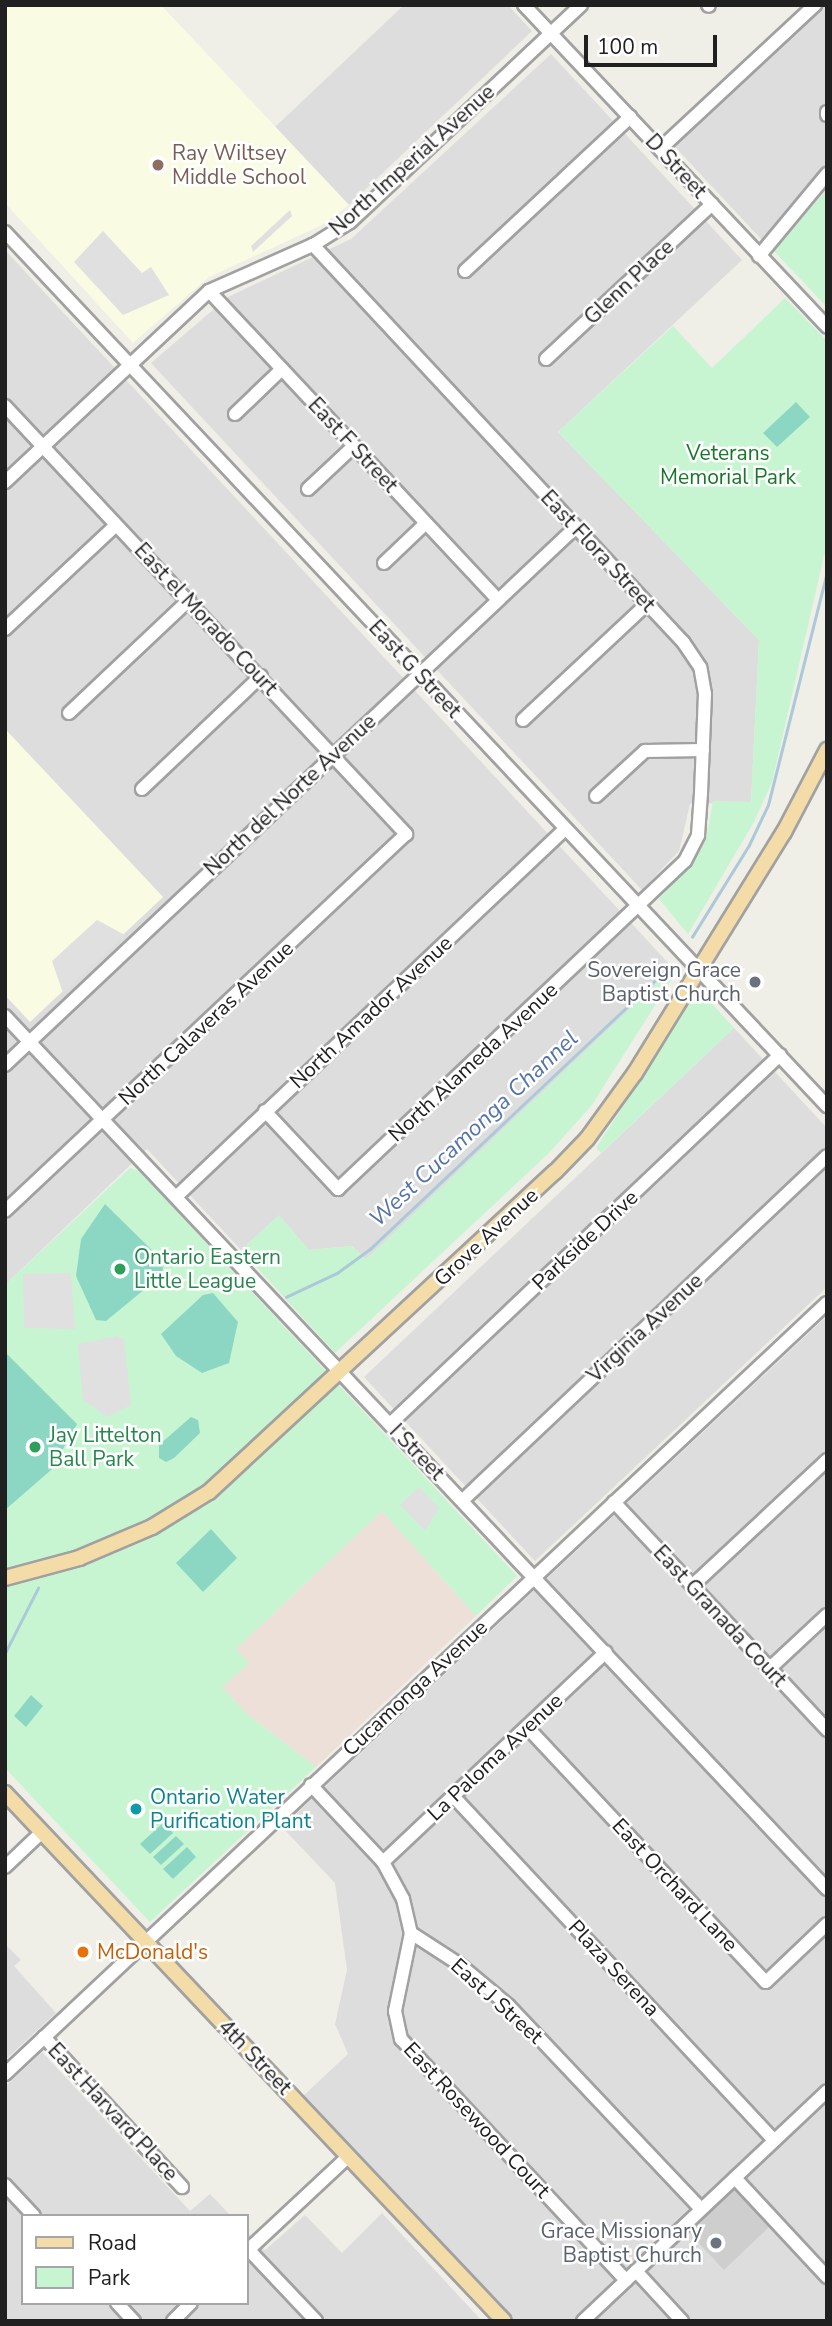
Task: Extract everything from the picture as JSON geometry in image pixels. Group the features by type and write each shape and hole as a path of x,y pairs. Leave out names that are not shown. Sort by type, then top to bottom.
{"main road":[{"name":"Grove Avenue","path":"5,1578 79,1558 152,1527 219,1483 341,1373 587,1139 635,1073 784,832 827,750"},
{"name":"4th Street","path":"5,1793 504,2321"}],"street":[{"name":"D Street","path":"524,5 827,327"},
{"name":"North Imperial Avenue","path":"5,482 209,291 313,245 350,222 581,5"},
{"path":"660,149 815,5"},
{"path":"465,271 630,117"},
{"path":"760,256 827,174"},
{"name":"Glenn Place","path":"546,359 712,204"},
{"name":"East G Street","path":"5,232 827,1106"},
{"name":"East Flora Street","path":"313,245 648,603 700,667 705,695 698,835 685,861 638,906"},
{"name":"East F Street","path":"209,291 497,599"},
{"path":"235,414 282,369"},
{"name":"East el Morado Court","path":"5,406 261,676 406,834"},
{"path":"308,489 354,446"},
{"path":"384,563 426,523"},
{"path":"5,629 116,525"},
{"name":"North del Norte Avenue","path":"5,1065 576,527"},
{"path":"69,713 189,600"},
{"path":"523,720 648,603"},
{"path":"142,789 261,676"},
{"path":"596,796 645,751 703,750"},
{"name":"North Amador Avenue","path":"177,1196 565,829"},
{"name":"North Calaveras Avenue","path":"5,1211 406,834"},
{"name":"North Alameda Avenue","path":"265,1111 338,1189 638,906"},
{"name":"I Street","path":"5,1016 827,1889"},
{"name":"Parkside Drive","path":"390,1424 780,1055"},
{"name":"Virginia Avenue","path":"463,1500 827,1156"},
{"name":"Cucamonga Avenue","path":"5,2074 827,1303"},
{"path":"692,1586 827,1460"},
{"name":"East Granada Court","path":"614,1502 827,1730"},
{"path":"769,1668 827,1615"},
{"name":"La Paloma Avenue","path":"383,1862 606,1652"},
{"name":"East Orchard Lane","path":"527,1727 766,1982 827,1924"},
{"path":"311,1785 383,1862 403,1899 411,1933"},
{"name":"Plaza Serena","path":"453,1796 774,2140"},
{"path":"5,1867 41,1832"},
{"name":"East J Street","path":"411,1933 459,1964 509,2006 701,2209"},
{"name":"East Rosewood Court","path":"411,1933 396,2011 401,2039 631,2276 682,2321"},
{"name":"East Harvard Place","path":"44,2037 182,2187"},
{"path":"583,2321 827,2091"},
{"path":"248,2249 349,2156"},
{"path":"735,2178 827,2277"},
{"path":"5,2185 32,2214"},
{"path":"248,2251 316,2321"},
{"path":"119,2305 134,2321"},
{"path":"173,2321 189,2305"}],"shaded area":[{"name":"Ray Wiltsey Middle School","path":"5,5 161,5 349,205 320,226 209,277 133,343 5,203"},
{"path":"404,5 508,5 532,31 349,205 275,127"},
{"path":"805,5 827,5 827,185 773,252 664,135"},
{"path":"551,54 742,260 558,432 759,640 751,802 690,804 679,851 642,890 151,363 228,297 351,239"},
{"path":"290,210 292,216 253,252 251,246"},
{"path":"103,231 142,273 151,267 169,295 123,315 74,262"},
{"path":"5,250 673,968 366,1260 352,1246 309,1250 279,1216 241,1250 147,1149 5,1285 5,995 30,1021 163,897 5,729"},
{"path":"5,729 163,897 30,1022 5,995"},
{"path":"97,920 125,935 63,993 52,961"},
{"path":"734,1028 827,1128 827,1287 535,1561 364,1377"},
{"path":"71,1273 75,1329 24,1328 23,1274"},
{"path":"827,1316 827,2321 514,2321 302,2097 348,2054 335,2024 347,1970 335,1883 282,1827"},
{"path":"117,1336 124,1339 131,1405 107,1417 83,1400 78,1344"},
{"path":"419,1487 439,1508 425,1531 400,1505"},
{"path":"382,1511 476,1616 316,1767 246,1713 222,1687 248,1663 236,1649"},
{"path":"5,1944 21,1960 14,1966 56,2013 5,2060"},
{"path":"42,2052 190,2211 210,2194 229,2214 21,2214 21,2305 248,2305 248,2233 265,2250 305,2215 342,2253 382,2213 482,2321 5,2321 5,2087"},
{"path":"727,2180 770,2226 724,2270 681,2224"}],"green space":[{"path":"827,189 827,307 774,251"},
{"name":"Veterans Memorial Park","path":"785,298 827,341 827,543 772,782 754,822 688,934 659,899 694,861 706,839 713,801 751,802 759,640 558,432 673,326 712,368"},
{"path":"796,402 810,417 777,447 763,433"},
{"path":"673,968 676,972 592,1105 550,1152 335,1353 241,1250 279,1215 309,1250 352,1246 366,1259"},
{"path":"704,995 734,1028 601,1153 596,1148 695,996"},
{"path":"130,1168 139,1171 517,1576 476,1616 382,1511 236,1649 249,1663 222,1687 246,1713 316,1767 150,1922 5,1768 5,1285"},
{"name":"Ontario Eastern Little League","path":"105,1204 164,1262 162,1275 106,1321 96,1320 76,1276 81,1239"},
{"path":"213,1293 238,1322 229,1363 202,1373 176,1356 161,1334 203,1295"},
{"name":"Jay Littelton Ball Park","path":"5,1352 77,1424 51,1470 5,1510"},
{"path":"191,1417 198,1420 200,1433 174,1458 166,1462 159,1458 159,1445"},
{"path":"211,1529 237,1558 203,1592 176,1563"},
{"path":"31,1695 43,1706 26,1727 14,1716"},
{"path":"164,1822 173,1833 150,1854 140,1844"},
{"path":"176,1836 184,1844 161,1865 153,1857"},
{"path":"187,1847 196,1857 173,1879 163,1869"}],"waterway":[{"name":"West Cucamonga Channel","path":"692,937 749,845 768,805 827,571"},
{"name":"West Cucamonga Channel","path":"286,1297 337,1273 370,1249 670,966"},
{"name":"West Cucamonga Channel","path":"5,1653 38,1588"}],"place":[{"name":"Ray Wiltsey Middle School","path":"158,165"},
{"name":"Sovereign Grace Baptist Church","path":"755,982"},
{"name":"Ontario Eastern Little League","path":"120,1269"},
{"name":"Jay Littelton Ball Park","path":"35,1447"},
{"name":"Ontario Water Purification Plant","path":"136,1809"},
{"name":"McDonald's","path":"83,1952"},
{"name":"Grace Missionary Baptist Church","path":"716,2243"}]}
